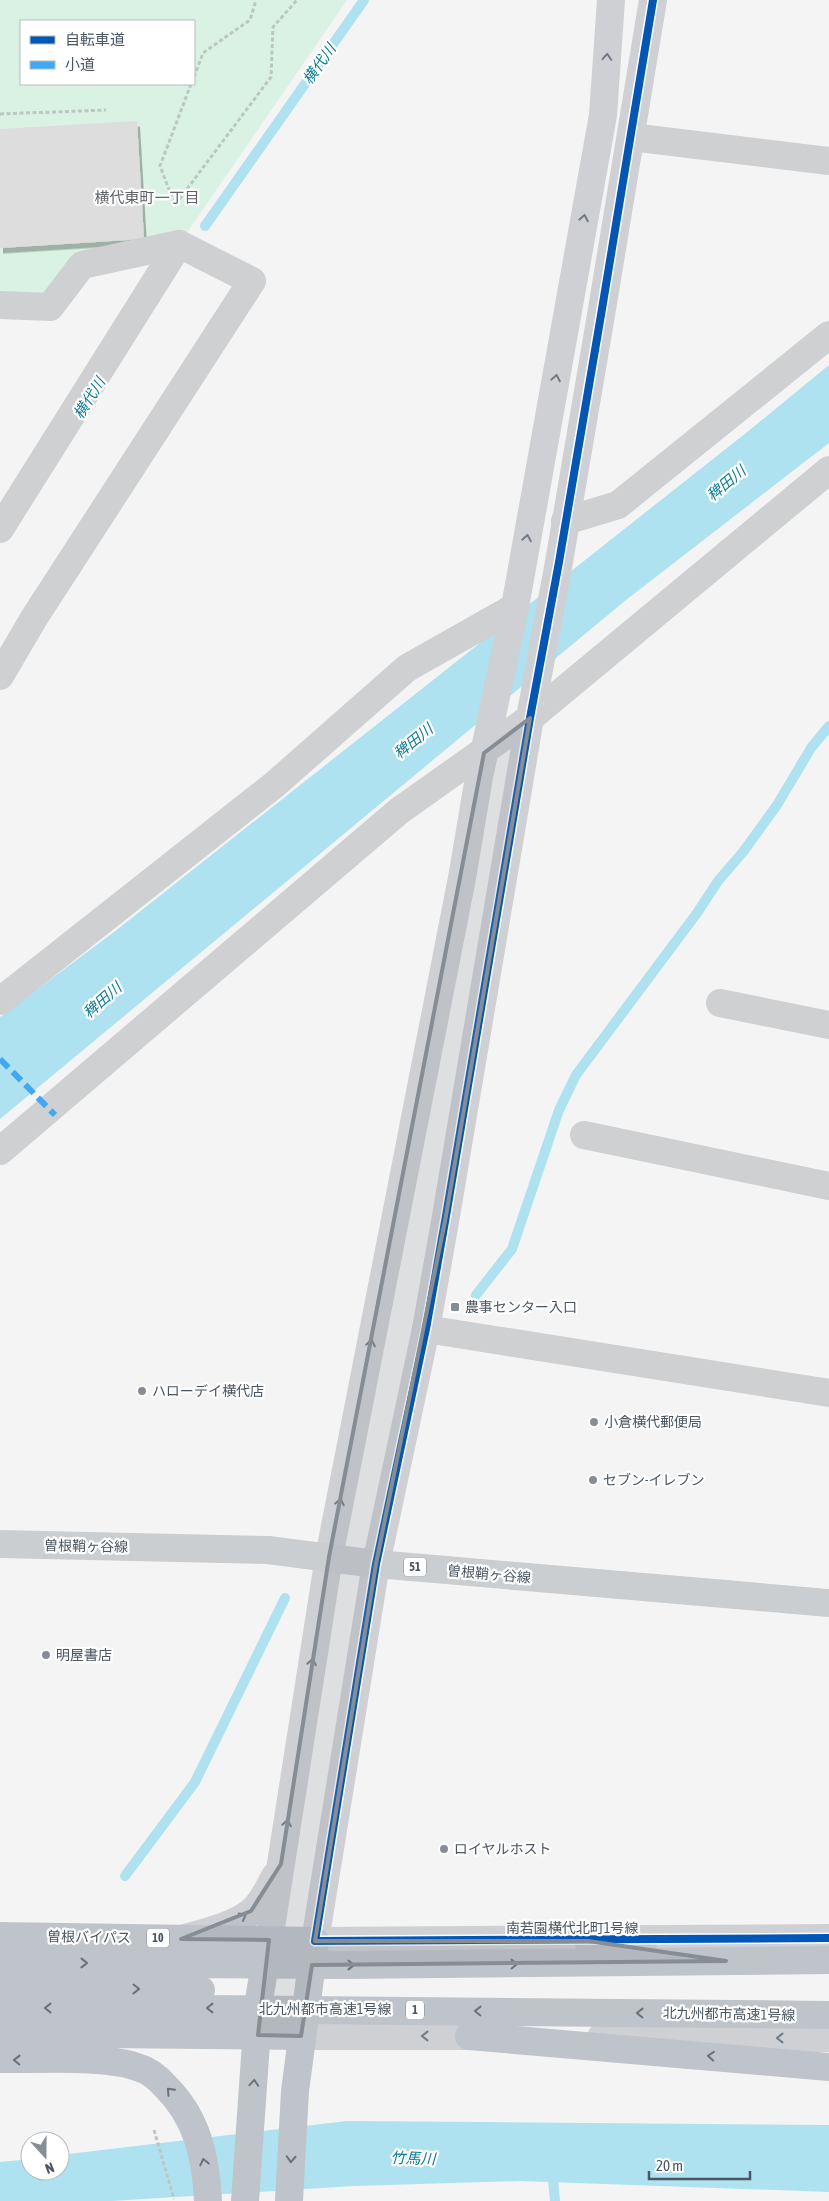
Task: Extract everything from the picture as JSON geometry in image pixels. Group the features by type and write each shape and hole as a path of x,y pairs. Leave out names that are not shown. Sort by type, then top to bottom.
{"highway":[{"name":"曽根バイパス","path":"0,1936 315,1941"},
{"path":"245,2196 259,2000 269,1940"},
{"path":"588,1940 829,1977"},
{"path":"289,2195 295,2091 294,2036 315,1941"},
{"path":"0,1963 344,1965 829,1960"},
{"path":"0,1986 223,1990 241,1992 259,2000 294,2036"},
{"name":"北九州都市高速1号線","path":"0,2007 829,2015"},
{"path":"0,2033 294,2036"},
{"path":"468,2036 829,2066"},
{"path":"0,2059 104,2061 138,2067 157,2077 174,2094 197,2131 205,2169 208,2198"}],"main road":[{"name":"曽根鞘ヶ谷線","path":"0,1544 268,1550 376,1564 829,1603"}],"street":[{"path":"269,1940 329,1557 462,878 490,722 517,597 603,115 611,0"},
{"path":"315,1941 376,1564 426,1329 530,718 559,562 653,0"},
{"path":"631,137 829,161"},
{"path":"0,529 9,496 179,244"},
{"path":"0,305 50,307 82,265 179,244 252,281 34,618 0,676"},
{"path":"565,521 618,506 829,335"},
{"path":"0,1151 399,811 482,765 530,718 829,470"},
{"path":"0,1001 274,785 407,668 517,597"},
{"path":"720,1003 829,1025"},
{"path":"584,1135 829,1186"},
{"path":"426,1329 829,1393"},
{"path":"181,1939 232,1922 251,1911 266,1893 280,1864"},
{"name":"南若園横代北町1号線","path":"315,1941 829,1938"},
{"path":"294,2036 829,2038"}],"path":[{"path":"195,73 203,53 250,20 256,0"},
{"path":"191,85 160,166 175,205 271,77 273,27 297,0"},
{"path":"0,114 106,110"},
{"path":"154,2131 175,2201"}],"highlighted area":[{"path":"530,718 446,1216 376,1564 315,1941 588,1941 726,1961 312,1965 301,2036 288,2037 258,2035 269,1940 181,1939 251,1911 281,1864 329,1557 484,753"}],"green space":[{"path":"0,0 347,0 186,234 50,295 0,295"}],"water":[{"name":"稗田川","path":"829,365 829,443 626,600 0,1119 0,1017 114,932 751,429"},
{"name":"竹馬川","path":"347,2121 829,2125 829,2192 521,2181 354,2186 112,2201 0,2201 0,2162 20,2160 20,2181 70,2181 70,2154"}],"building":[{"path":"137,121 144,239 0,248 0,129"}],"waterway":[{"name":"横代川","path":"205,226 364,0"},
{"path":"476,1295 512,1249 559,1110 576,1075 697,913 718,881 743,852 777,805 811,748 829,726"},
{"path":"125,1876 195,1782 285,1598"},
{"path":"552,2169 555,2201"}],"marked path":[{"path":"0,1059 55,1115"}],"cycle path":[{"path":"653,0 559,562 530,718 446,1216 426,1329 376,1564 315,1941 829,1938"}],"place":[{"name":"農事センター入口","path":"455,1307"},
{"name":"ハローデイ横代店","path":"142,1391"},
{"name":"小倉横代郵便局","path":"594,1422"},
{"name":"セブン-イレブン","path":"593,1480"},
{"name":"明屋書店","path":"46,1655"},
{"name":"ロイヤルホスト","path":"444,1849"}],"district":[{"name":"横代東町一丁目","path":"147,197"}]}
